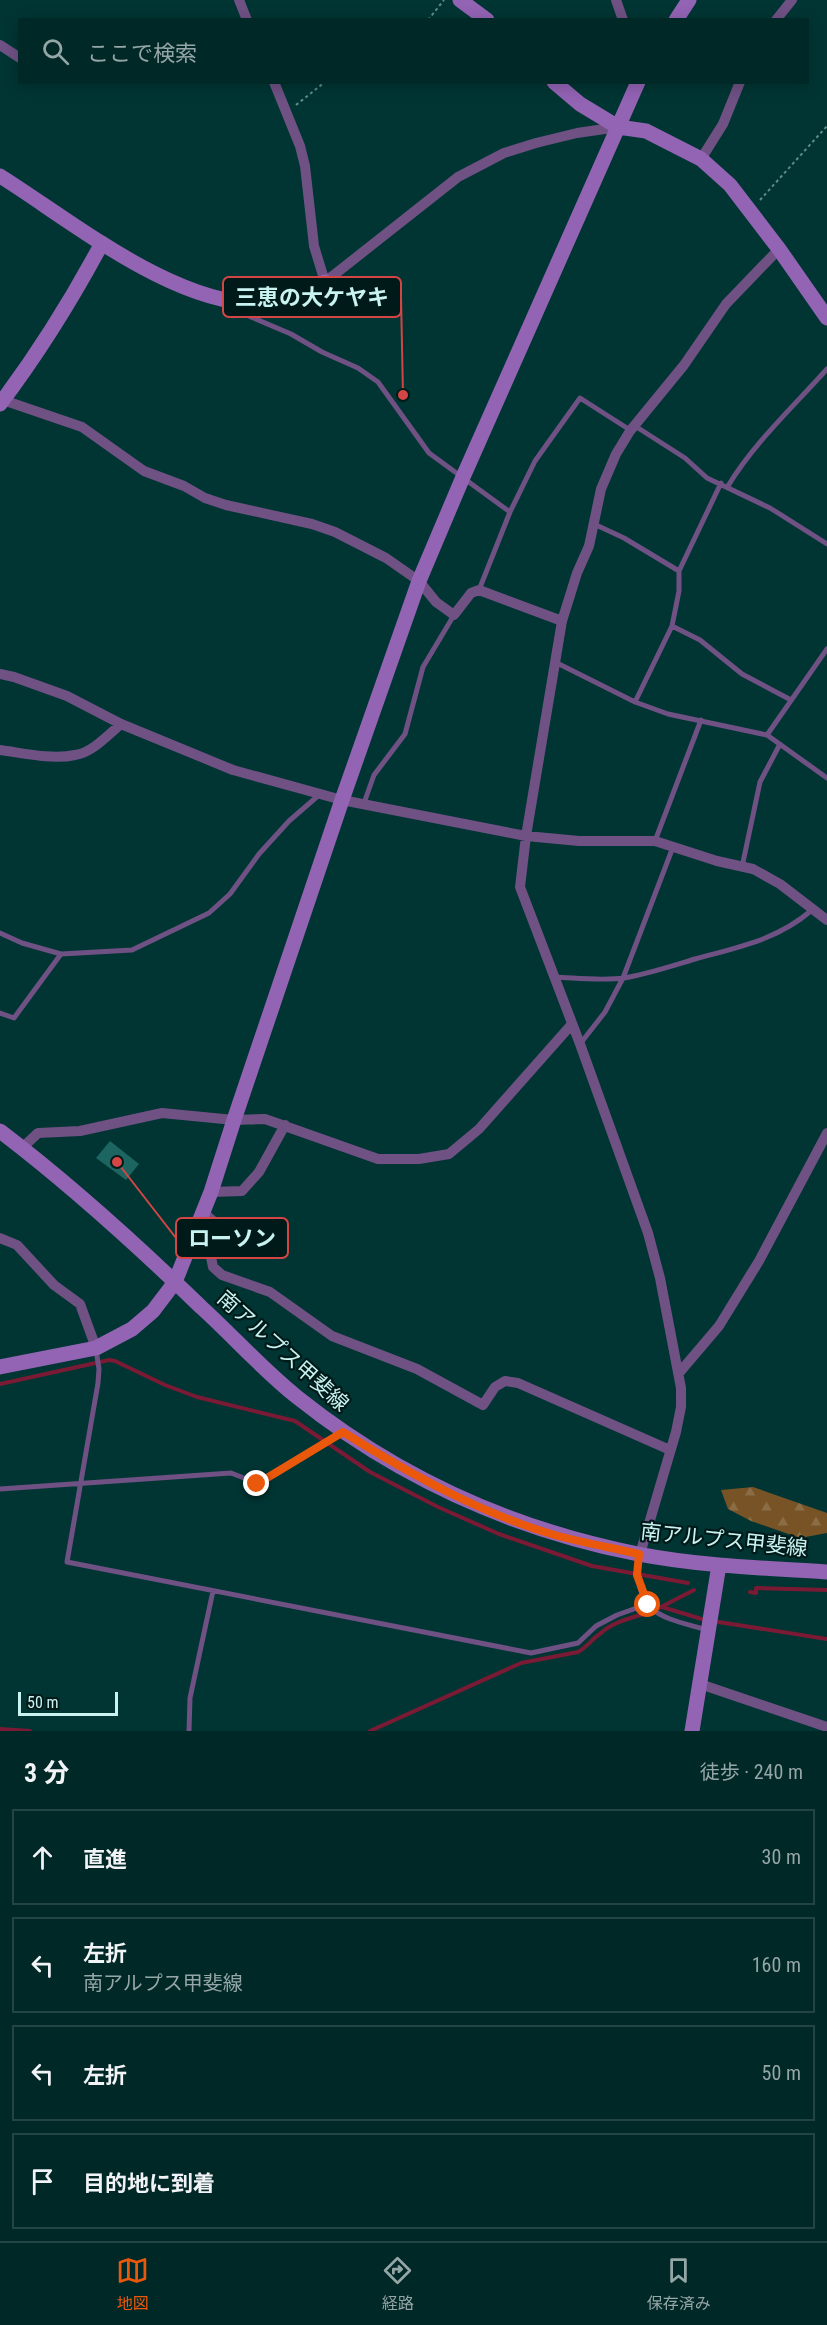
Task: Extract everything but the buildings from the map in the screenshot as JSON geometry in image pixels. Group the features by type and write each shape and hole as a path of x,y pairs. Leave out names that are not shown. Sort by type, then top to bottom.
{"street":[{"path":"239,0 246,18"},
{"path":"460,0 484,18"},
{"path":"616,0 622,18"},
{"path":"677,18 689,0"},
{"path":"778,18 792,0"},
{"path":"0,45 18,57"},
{"path":"275,84 303,156 314,246 326,282"},
{"path":"556,84 580,104 618,127"},
{"path":"0,1367 96,1348 132,1329 153,1311 175,1282 204,1213 342,800 419,581 637,84"},
{"path":"701,159 723,124 739,84"},
{"path":"0,176 102,243 175,284 228,302 270,303 297,297 326,282 458,177 504,153 577,133 618,127 646,131 701,159 730,185 779,249 827,318"},
{"path":"102,243 72,300 43,345 1,402 82,427 144,471 184,486 205,498 226,505 312,524 335,532 386,558 419,581 436,602 454,615 471,593 479,590 562,621"},
{"path":"639,1554 681,1407 679,1373 660,1278 648,1233 555,976 520,887 526,836 562,621 577,573 589,546 601,489 616,454 633,428 684,365 726,304 779,249"},
{"path":"0,674 67,696 122,724 233,770 342,800 526,836 579,841 655,841 717,861 753,869 780,884 812,910 827,918"},
{"path":"0,750 52,756 77,755 95,745 122,724"},
{"path":"22,1148 38,1133 80,1131 162,1113 234,1120 265,1119 378,1159 419,1159 449,1154 479,1129 572,1024"},
{"path":"211,1192 242,1191 259,1172 285,1125"},
{"name":"南アルプス甲斐線","path":"0,1131 69,1186 175,1282 294,1395 343,1432 402,1469 507,1518 558,1536 639,1554 720,1565 827,1572"},
{"path":"679,1373 719,1326 759,1261 827,1133"},
{"path":"204,1213 220,1227 210,1252 213,1267 222,1275 270,1292 332,1336 417,1369 483,1405 495,1387 505,1381 518,1383 670,1450"},
{"path":"0,1238 17,1245 54,1285 80,1304 96,1348"},
{"path":"692,1731 720,1565"},
{"path":"700,1684 827,1727"}],"lane":[{"path":"228,302 237,311 291,334 322,352 358,368 378,382 429,453 510,512"},
{"path":"728,486 755,448 827,369"},
{"path":"479,590 510,512 535,461 580,398 685,458 707,478 728,486 770,508 827,544"},
{"path":"635,702 672,626 679,591 679,571 720,483"},
{"path":"594,524 624,538 679,571"},
{"path":"364,804 374,774 405,734 423,667 454,615"},
{"path":"672,626 700,640 742,674 791,700"},
{"path":"767,735 827,649"},
{"path":"555,662 635,702 669,714 767,735 827,778"},
{"path":"655,841 700,720"},
{"path":"742,867 760,782 780,744"},
{"path":"0,933 22,943 61,954 132,950 209,913 230,894 259,854 289,821 320,794"},
{"path":"580,1044 605,1012 623,978 672,847"},
{"path":"555,976 589,979 623,978 758,942 794,925 812,910"},
{"path":"0,1013 14,1018 61,954"},
{"path":"96,1348 98,1383 67,1562 531,1653 578,1643 596,1626 617,1615 648,1605"},
{"path":"0,1489 231,1473 257,1484 343,1432"},
{"path":"639,1554 637,1575 648,1605 659,1616 709,1631"},
{"path":"189,1731 190,1698 213,1591"}],"path":[{"path":"430,18 444,0"},
{"path":"286,113 322,84"},
{"path":"750,211 827,126"}],"green space":[{"path":"753,1487 827,1513 827,1533 800,1538 751,1521 728,1509 721,1490"}],"waterway":[{"path":"0,1384 109,1360 115,1361 165,1385 197,1397 295,1421 370,1472 438,1507 499,1534 592,1566 688,1583"},
{"path":"750,1592 756,1593 756,1588 827,1590"},
{"path":"659,1608 694,1590"},
{"path":"662,1607 705,1620"},
{"path":"370,1731 521,1663 578,1652 611,1626 647,1613"},
{"path":"712,1621 827,1639"},
{"path":"0,1729 30,1731"}],"place":[{"name":"三恵の大ケヤキ","path":"403,395"},
{"name":"ローソン","path":"117,1162"}],"route":[{"path":"257,1484 343,1432 402,1469 507,1518 558,1536 639,1554 637,1575 648,1605"}]}
